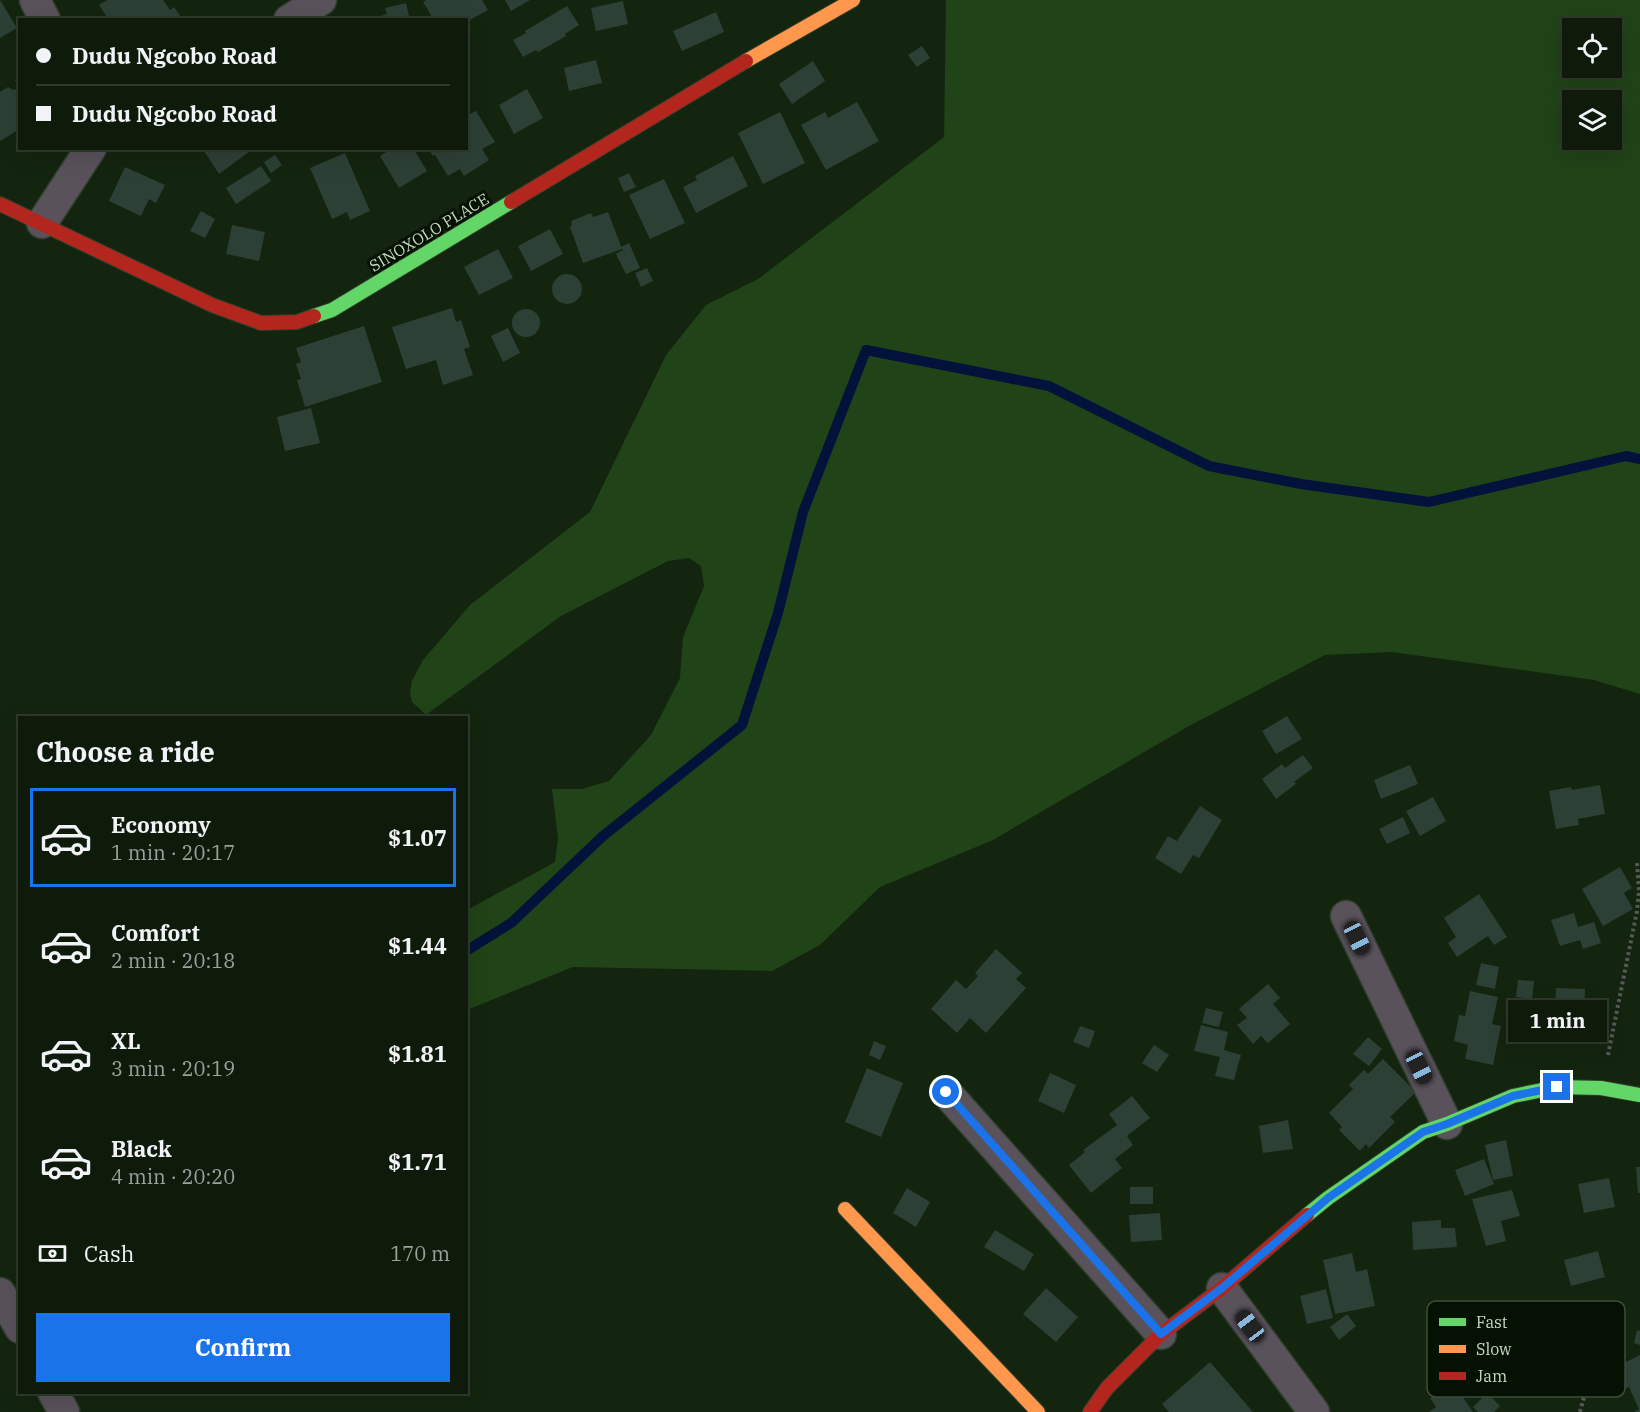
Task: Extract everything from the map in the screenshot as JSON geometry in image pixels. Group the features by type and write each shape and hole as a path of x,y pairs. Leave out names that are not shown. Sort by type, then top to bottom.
{"street":[{"path":"35,0 44,18"},
{"path":"292,18 321,0"},
{"name":"SINOXOLO PLACE","path":"0,204 212,305 261,323 297,322 332,310 783,39 853,0"},
{"path":"42,223 90,150"},
{"path":"1346,916 1447,1124"},
{"path":"1090,1412 1107,1388 1161,1334 1222,1288 1328,1198 1423,1132 1513,1096 1557,1087 1601,1088 1640,1095"},
{"path":"946,1092 1161,1334"},
{"path":"845,1209 1038,1412"},
{"path":"1222,1288 1314,1412"},
{"path":"0,1293 18,1324"},
{"path":"54,1394 64,1412"}],"path":[{"path":"1601,1088 1637,910 1639,890 1637,863"},
{"path":"1580,1412 1584,1397"}],"green space":[{"path":"946,0 1640,0 1640,694 1594,680 1392,652 1325,655 1189,726 993,840 880,887 820,945 772,971 573,967 468,1010 468,909 555,862 558,838 552,789 582,789 609,781 651,735 680,678 683,637 704,586 701,566 689,558 668,561 561,616 426,715 412,702 410,693 412,681 423,660 470,605 590,512 666,355 706,305 758,279 944,137"}],"building":[{"path":"0,0 17,28 0,38"},
{"path":"107,0 163,0 170,10 174,7 182,18 108,18 99,5"},
{"path":"426,0 482,0 488,10 468,21 468,18 433,18 423,2"},
{"path":"505,0 530,0 511,11"},
{"path":"623,1 628,24 596,31 591,8"},
{"path":"406,3 410,18 374,18 387,14 385,8"},
{"path":"567,6 579,25 565,34 566,36 538,52 536,50 523,57 513,40"},
{"path":"716,12 724,32 682,51 673,31"},
{"path":"922,46 930,58 917,67 908,55"},
{"path":"596,60 602,83 569,91 564,68"},
{"path":"813,61 825,81 792,104 779,84"},
{"path":"8,87 14,90 18,88 18,130 0,141 0,92"},
{"path":"527,89 543,118 514,134 499,105"},
{"path":"857,102 879,141 826,170 801,125 825,112 828,118"},
{"path":"476,111 495,142 482,149 489,160 464,176 460,169 448,176 429,150 468,150 468,115"},
{"path":"780,112 805,163 763,184 738,133"},
{"path":"203,150 251,150 219,174"},
{"path":"389,150 414,150 427,171 399,188 380,156"},
{"path":"345,153 370,211 350,220 347,212 332,219 310,168"},
{"path":"275,155 282,165 271,173 264,162"},
{"path":"733,156 748,186 696,213 683,187 697,180 695,176"},
{"path":"261,166 271,181 236,204 226,188"},
{"path":"125,167 165,185 156,203 149,199 141,216 109,201"},
{"path":"629,173 636,187 624,192 618,178"},
{"path":"664,179 685,223 650,239 629,195"},
{"path":"201,211 215,219 205,238 190,231"},
{"path":"608,212 622,249 583,263 570,227 571,221 591,213 593,217"},
{"path":"232,225 265,232 259,261 226,254"},
{"path":"550,229 563,254 531,271 518,246"},
{"path":"629,243 640,268 626,274 616,254 623,250 621,247"},
{"path":"498,249 513,278 479,295 464,267"},
{"path":"647,268 653,281 641,287 635,273"},
{"path":"567,274 573,275 581,283 581,295 573,303 567,304 561,303 553,295 552,289 553,283 561,275"},
{"path":"452,308 456,322 461,320 470,347 464,349 473,375 443,385 436,360 406,369 392,327"},
{"path":"526,309 536,313 540,323 536,333 526,337 516,333 512,323 516,313"},
{"path":"364,326 382,382 305,407 297,380 301,379 296,364 301,362 296,348"},
{"path":"508,328 520,353 503,362 491,336"},
{"path":"311,408 320,443 285,451 277,417"},
{"path":"1287,716 1302,739 1276,754 1262,731"},
{"path":"1303,755 1313,768 1276,799 1262,779 1282,764 1285,768"},
{"path":"1410,765 1418,784 1381,799 1374,780"},
{"path":"1600,785 1605,814 1578,819 1579,825 1556,829 1549,791"},
{"path":"1433,797 1446,821 1420,836 1406,811"},
{"path":"1200,806 1222,820 1199,858 1193,855 1181,874 1155,858 1168,836 1177,841"},
{"path":"1403,817 1410,833 1387,844 1379,829"},
{"path":"1620,867 1632,888 1624,893 1633,909 1603,926 1582,889"},
{"path":"1479,894 1507,937 1494,945 1488,936 1457,957 1448,943 1456,937 1444,918"},
{"path":"1574,913 1578,927 1594,922 1601,943 1583,949 1580,940 1560,946 1551,920"},
{"path":"996,949 1022,973 1016,979 1026,988 986,1033 970,1018 957,1033 931,1009 956,980 966,989 978,976 975,973"},
{"path":"1481,963 1499,967 1495,989 1476,985"},
{"path":"1518,980 1534,981 1532,999 1516,997"},
{"path":"1268,984 1280,998 1273,1004 1290,1024 1268,1043 1261,1036 1253,1044 1237,1025 1247,1018 1239,1009"},
{"path":"1556,988 1585,989 1584,1018 1555,1017"},
{"path":"1470,991 1498,997 1492,1024 1501,1026 1493,1065 1465,1059 1468,1045 1454,1041 1459,1015 1465,1016"},
{"path":"1206,1008 1223,1012 1219,1027 1202,1023"},
{"path":"1201,1025 1228,1032 1224,1050 1241,1055 1234,1080 1215,1076 1220,1057 1194,1051"},
{"path":"1080,1026 1095,1031 1089,1048 1073,1042"},
{"path":"1368,1037 1382,1049 1369,1066 1353,1054"},
{"path":"874,1041 886,1046 880,1060 869,1055"},
{"path":"1154,1045 1169,1055 1157,1072 1142,1063"},
{"path":"1383,1059 1416,1092 1390,1117 1395,1122 1369,1148 1366,1144 1360,1151 1339,1130 1342,1127 1329,1113 1353,1089 1349,1085 1364,1070 1368,1074"},
{"path":"867,1068 903,1083 881,1137 845,1122"},
{"path":"1050,1073 1076,1085 1064,1113 1038,1101"},
{"path":"1132,1096 1150,1118 1127,1136 1133,1145 1115,1159 1122,1168 1091,1193 1069,1165 1085,1152 1083,1150 1117,1125 1109,1114"},
{"path":"1288,1120 1293,1149 1263,1153 1259,1126"},
{"path":"1506,1140 1513,1176 1493,1180 1485,1145"},
{"path":"1484,1159 1494,1184 1465,1196 1455,1170"},
{"path":"1636,1167 1640,1167 1640,1193 1638,1193"},
{"path":"1609,1178 1615,1207 1584,1213 1578,1184"},
{"path":"1130,1187 1153,1187 1153,1204 1130,1204"},
{"path":"907,1188 930,1202 916,1227 893,1213"},
{"path":"1512,1190 1520,1216 1501,1221 1506,1241 1486,1246 1472,1199"},
{"path":"1160,1213 1162,1240 1131,1242 1129,1215"},
{"path":"1441,1220 1441,1228 1455,1228 1457,1247 1413,1250 1412,1222"},
{"path":"995,1230 1034,1254 1024,1271 984,1247"},
{"path":"1598,1251 1605,1277 1571,1286 1564,1260"},
{"path":"1352,1253 1356,1272 1367,1269 1375,1306 1335,1314 1323,1260"},
{"path":"1046,1288 1078,1317 1056,1342 1023,1314"},
{"path":"1326,1289 1333,1318 1307,1324 1300,1296"},
{"path":"1347,1314 1356,1326 1339,1340 1330,1327"},
{"path":"1637,1330 1640,1331 1640,1345 1634,1343"},
{"path":"1640,1355 1640,1412 1634,1412 1639,1409 1629,1387 1625,1389 1625,1362"},
{"path":"1210,1362 1253,1412 1169,1412 1162,1404"},
{"path":"1463,1397 1473,1412 1429,1412 1436,1407 1430,1398"},
{"path":"1483,1397 1491,1397 1500,1406 1494,1412 1478,1412 1473,1407"}],"waterway":[{"path":"468,950 511,923 603,836 742,725 778,613 803,512 866,350 1049,386 1209,466 1301,484 1429,502 1626,456 1640,459"}],"traffic: fast":[{"path":"314,316 332,310 511,202"},
{"path":"1307,1215 1423,1132 1513,1096 1557,1087 1601,1088 1640,1095"}],"traffic: slow":[{"path":"746,61 853,0"},
{"path":"845,1209 1038,1412"}],"traffic: jam":[{"path":"511,202 746,61"},
{"path":"0,204 212,305 261,323 297,322 314,316"},
{"path":"1090,1412 1107,1388 1161,1334 1222,1288 1307,1215"}],"route":[{"path":"946,1092 1161,1334 1222,1288 1328,1198 1423,1132 1513,1096 1557,1087"}]}
